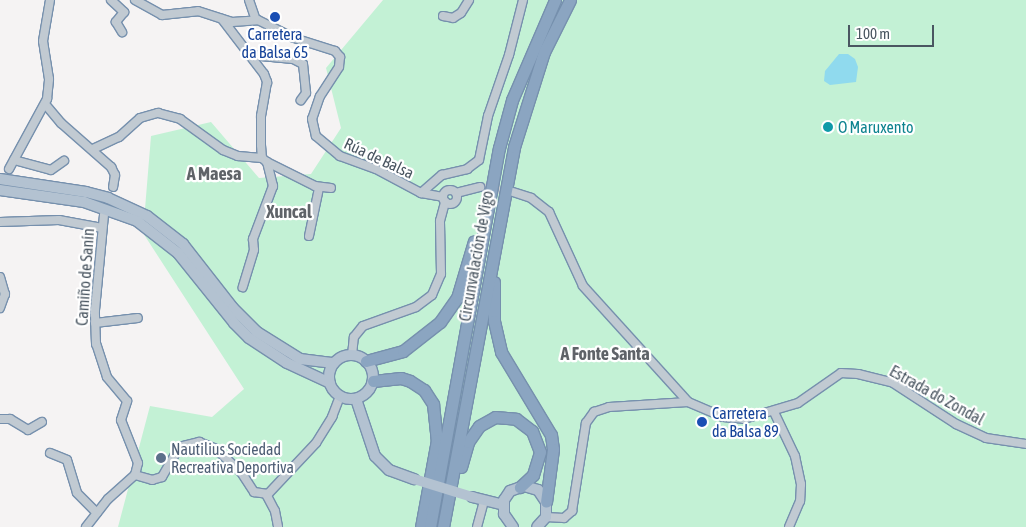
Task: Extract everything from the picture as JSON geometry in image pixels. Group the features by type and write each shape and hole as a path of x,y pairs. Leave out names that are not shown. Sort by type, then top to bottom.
{"highway":[{"name":"Circunvalación de Vigo","path":"430,527 499,148 512,100 556,0"},
{"name":"Circunvalación de Vigo","path":"443,527 492,258 523,112 544,52 570,0"},
{"path":"366,361 395,355 418,342 448,312 464,280 490,166 499,148"},
{"path":"492,258 494,321 501,352 551,435 553,449 546,502"},
{"path":"373,381 392,378 410,381 424,390 433,404 437,440 421,527"},
{"path":"449,527 468,442 479,426 489,419 504,416 516,419 527,425 536,438 540,452 537,468 520,486"}],"main road":[{"path":"0,179 86,192 108,198 147,216 183,244 233,308 257,332 300,359 334,363 352,355 366,361 373,381 367,393 356,399 340,396 330,383 287,363 249,338 234,323 178,253 136,221 84,202 0,190"},
{"path":"330,383 330,372 334,363"},
{"path":"356,399 375,456 389,470 414,480 503,505"},
{"path":"513,527 505,518 503,505 510,491 520,486 538,490 546,502 546,517 537,527"}],"street":[{"path":"10,169 45,104 49,79 43,41 50,0"},
{"path":"111,0 124,12 116,22 122,32"},
{"name":"Rúa de Balsa","path":"135,0 162,15 198,11 236,23 256,20 294,38 331,48 339,54 339,67 320,96 312,119 320,140 340,156 376,169 421,193 444,200"},
{"path":"249,0 256,20"},
{"path":"443,16 453,18 460,13 469,0"},
{"path":"421,193 442,175 467,169 479,160 488,116 514,40 524,0"},
{"path":"222,19 267,79 261,116 264,160 273,181 272,193 253,239 254,250 243,287"},
{"path":"250,55 293,59 303,64 306,93 301,100"},
{"path":"45,104 61,123 93,149 114,171 113,187"},
{"path":"93,149 118,137 140,118 158,113 180,119 223,150 238,156 264,160 319,188 331,188"},
{"path":"14,160 51,170 64,161"},
{"path":"352,355 354,337 363,326 410,310 432,295 441,274 440,221 444,200 455,202 456,193 480,187"},
{"path":"309,236 319,188"},
{"path":"513,192 531,198 549,212 583,286 688,402"},
{"name":"Camiño de Sanín","path":"104,214 95,323 100,363 114,388 127,400 120,418 137,458 135,475"},
{"path":"0,222 59,220 102,228"},
{"path":"0,277 5,291 0,308"},
{"path":"95,323 138,318"},
{"name":"Estrada do Zondal","path":"546,517 564,518 572,511 585,429 594,412 609,407 688,402 736,419 774,412 798,404 834,376 858,374 893,383 956,424 986,438 1026,444"},
{"path":"86,527 97,513 135,475 152,480 162,477 178,447 199,442 216,449 242,472 254,492 266,494 291,473 316,443 332,417 340,396"},
{"path":"774,412 795,456 801,479 800,501 789,527"},
{"path":"0,419 10,419 28,430 42,422"},
{"path":"50,453 67,460 77,493 97,513"},
{"path":"266,494 275,511 278,527"},
{"path":"477,527 484,501"}],"green space":[{"path":"383,0 1026,0 1026,527 118,527 150,406 212,417 244,389 143,233 151,136 211,122 259,178 311,174 341,128 326,68"}],"water":[{"path":"839,54 848,54 855,59 858,67 856,82 830,85 824,81 825,71"}],"tunnel":[{"path":"480,187 510,191"}],"place":[{"name":"Carretera da Balsa 65","path":"275,17"},
{"name":"O Maruxento","path":"828,127"},
{"name":"Carretera da Balsa 89","path":"702,422"},
{"name":"Nautilius Sociedad Recreativa Deportiva","path":"161,458"}],"district":[{"name":"A Maesa","path":"214,174"},
{"name":"Xuncal","path":"289,212"},
{"name":"A Fonte Santa","path":"605,354"}]}
